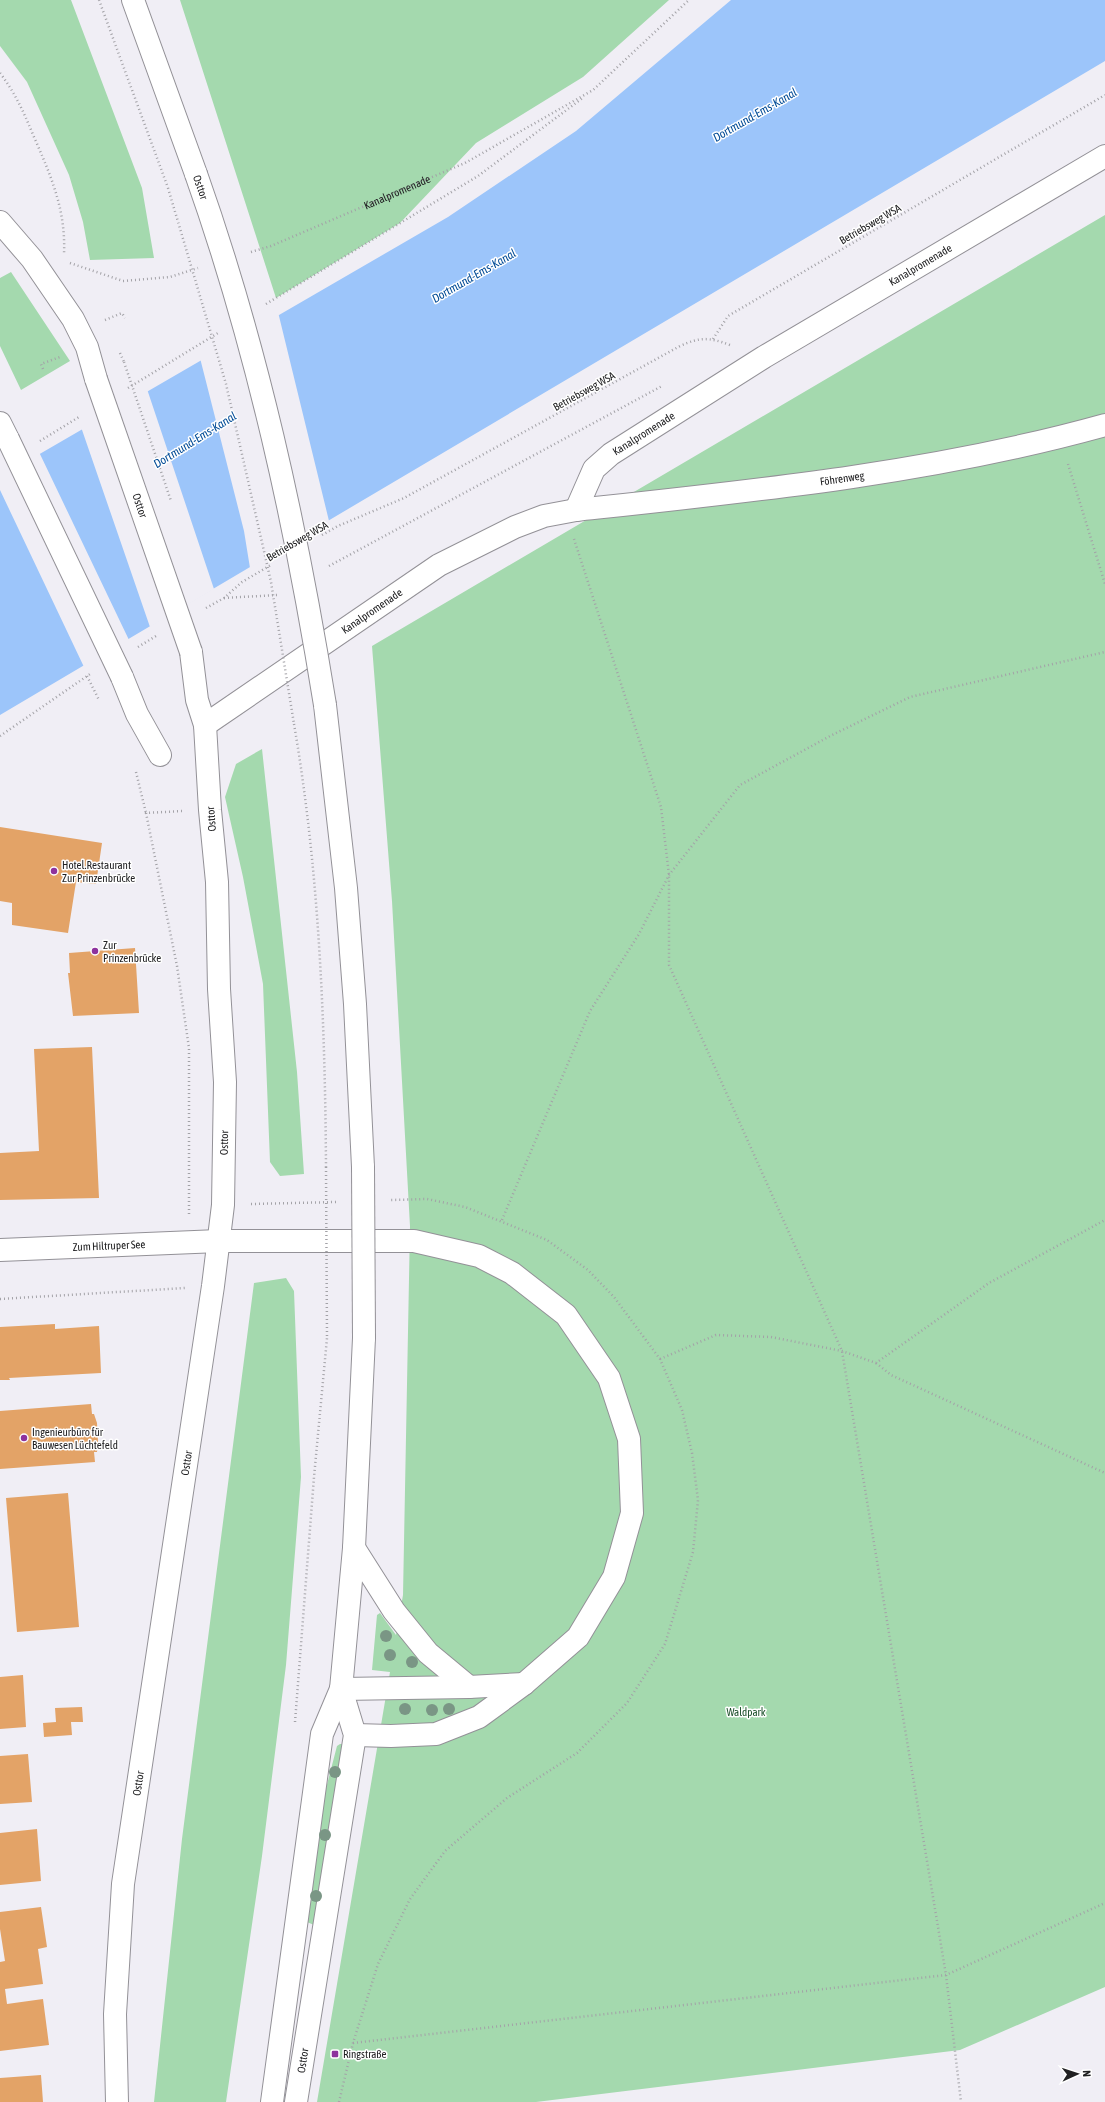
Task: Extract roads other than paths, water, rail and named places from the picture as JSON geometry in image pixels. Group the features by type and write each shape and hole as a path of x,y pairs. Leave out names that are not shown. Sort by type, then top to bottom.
{"street":[{"name":"Osttor","path":"132,0 196,174 239,308 289,506 325,705 346,888 355,1004 363,1167 364,1338 354,1548 340,1688 322,1734 272,2102"},
{"name":"Kanalpromenade","path":"205,725 439,566 514,527 544,516 576,510 594,468 611,454 764,357 1105,156"},
{"name":"Osttor","path":"0,222 32,259 73,319 87,348 96,379 191,652 197,700 205,725 210,810 217,882 218,989 225,1082 223,1205 213,1286 123,1884 115,2014 117,2102"},
{"name":"Föhrenweg","path":"576,510 912,469 1060,438 1105,425"},
{"path":"4,431 122,677 137,714 160,755"},
{"name":"Zum Hiltruper See","path":"0,1250 219,1241 421,1243 479,1256 512,1273 566,1315 609,1378 629,1439 632,1513 614,1577 578,1637 524,1684 479,1717 436,1734 391,1736 355,1735"},
{"path":"354,1548 394,1610 428,1652 470,1687"},
{"path":"340,1688 470,1687 524,1684"},
{"name":"Osttor","path":"296,2102 355,1735 340,1688"}],"water":[{"name":"Dortmund-Ems-Kanal","path":"731,0 1105,0 1105,61 0,715 0,477 448,217 576,131"}],"place":[{"name":"Hotel.Restaurant Zur Prinzenbrücke","path":"54,871"},
{"name":"Zur Prinzenbrücke","path":"95,951"},
{"name":"Ingenieurbüro für Bauwesen Lüchtefeld","path":"24,1438"},
{"name":"Ringstraße","path":"335,2054"}],"park label":[{"name":"Waldpark","path":"746,1712"}]}
